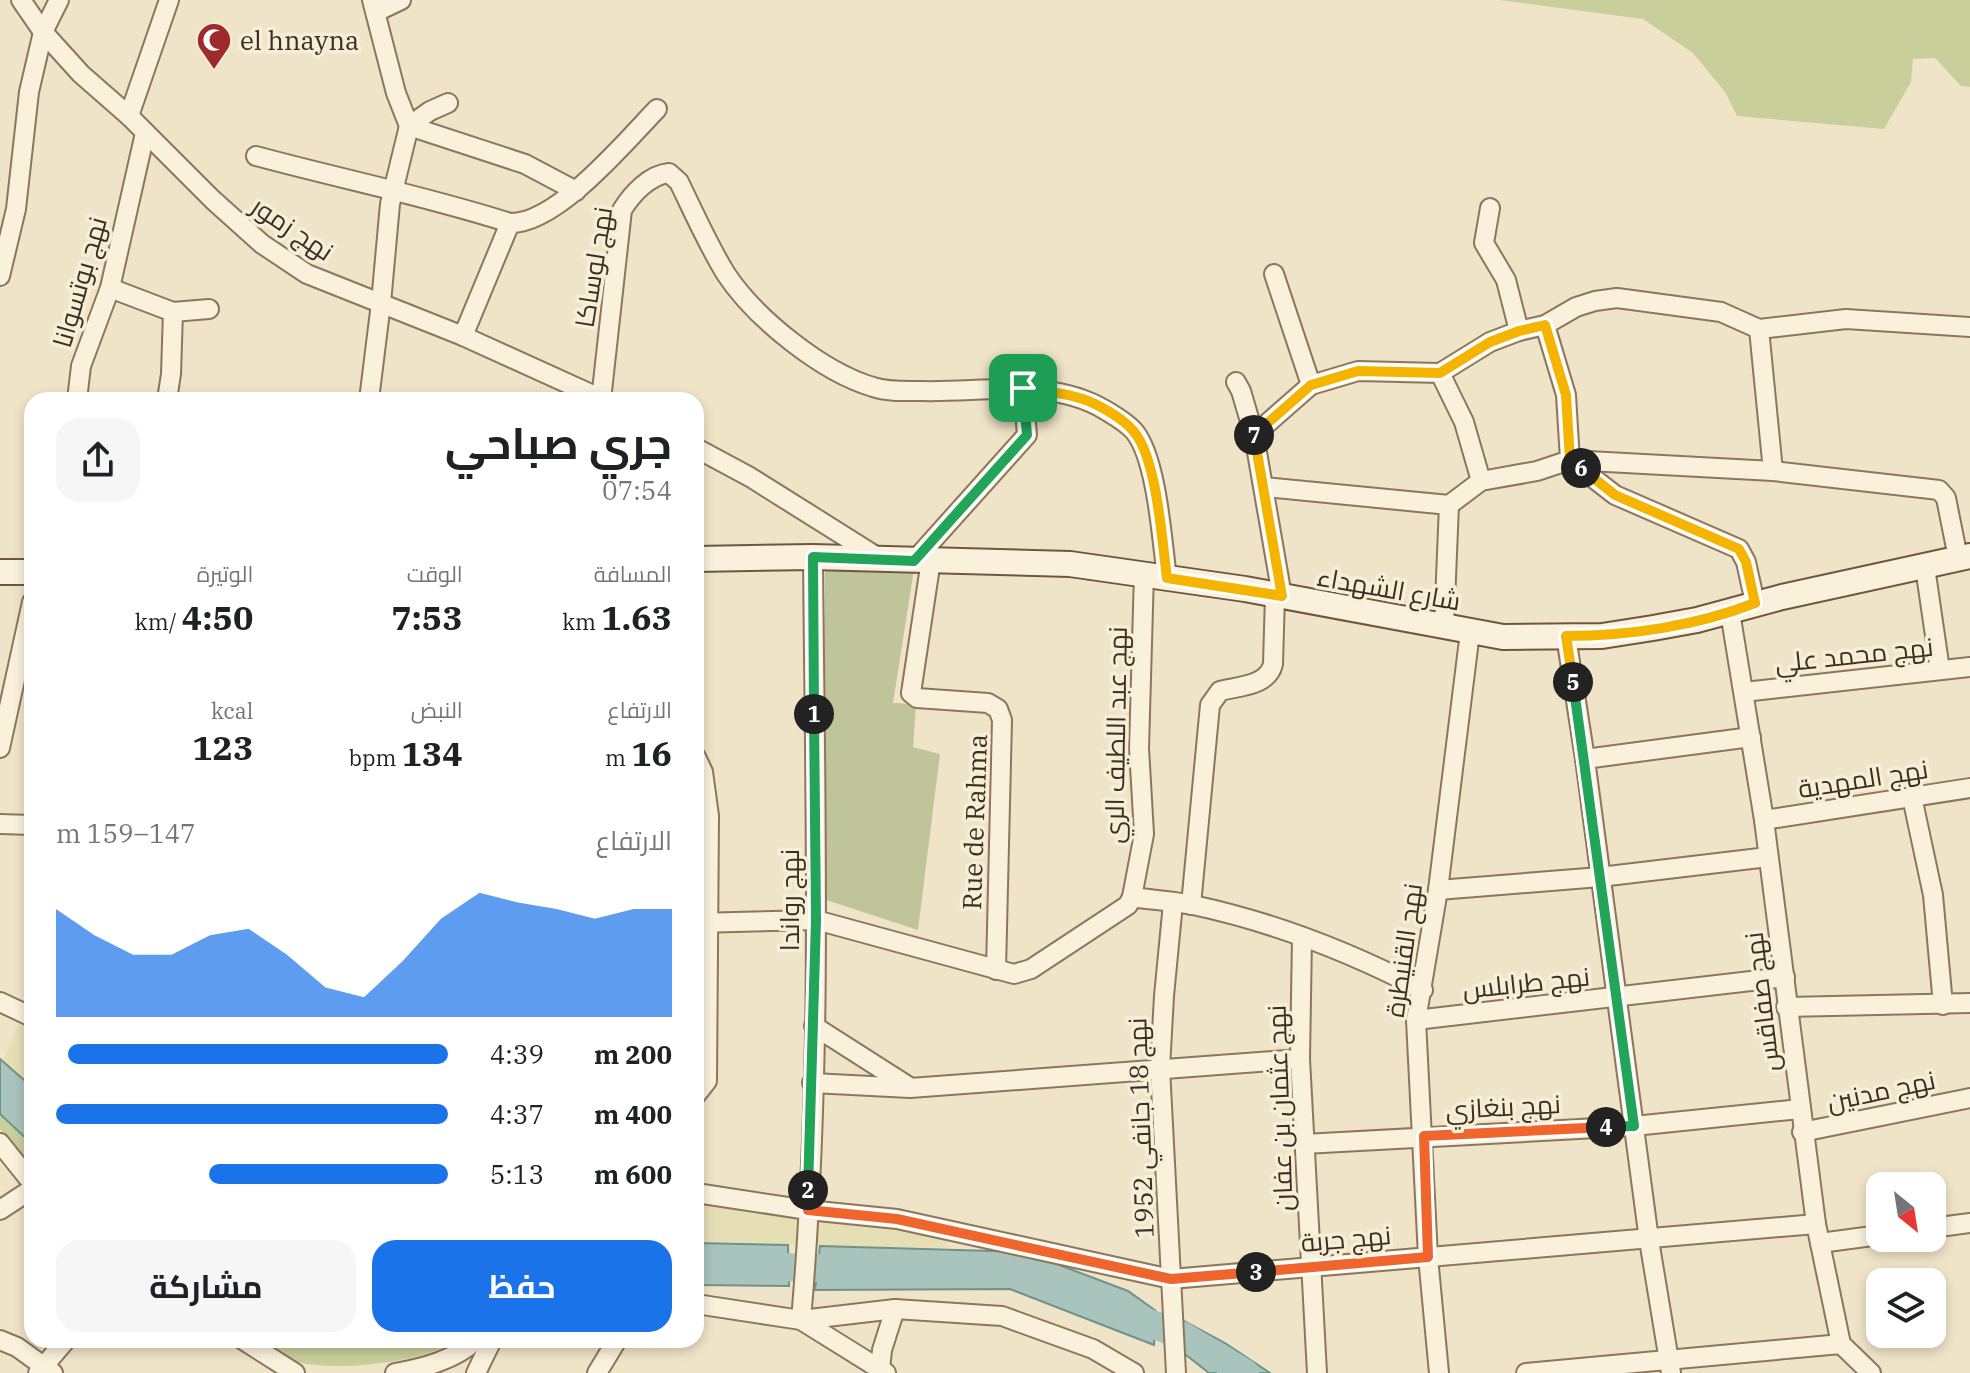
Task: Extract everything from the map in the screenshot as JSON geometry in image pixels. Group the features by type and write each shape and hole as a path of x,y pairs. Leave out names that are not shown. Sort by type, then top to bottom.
{"main road":[{"name":"شارع الشهداء","path":"704,559 813,557 1070,564 1279,596 1503,637 1602,636 1697,620 1755,603 1964,557"},
{"path":"0,572 24,572"}],"street":[{"name":"نهج زمور","path":"21,0 43,32 81,74 262,244 307,274 463,336 587,392"},
{"path":"0,274 16,209 29,92 43,32 59,0"},
{"path":"129,116 169,0"},
{"path":"370,392 392,190 409,126 396,93 374,6 401,0"},
{"path":"409,126 448,103"},
{"path":"256,156 442,201 510,223 530,221 576,191 657,109"},
{"path":"409,126 525,164 576,191"},
{"name":"نهج بوتسوانا","path":"78,392 87,345 110,288 145,133"},
{"name":"نهج لوساكا","path":"603,392 622,210 650,180 669,173 679,182 712,248 739,290 781,332 835,372 874,388 896,391 1023,388 1075,397 1094,404 1134,430 1147,456 1152,478 1156,576"},
{"path":"1490,208 1484,243 1506,280 1519,331"},
{"path":"463,336 510,223"},
{"path":"1274,274 1311,385"},
{"path":"110,288 173,312 209,309"},
{"path":"1254,435 1311,385 1358,371 1440,373 1474,350 1519,331 1545,325 1576,307 1617,298 1721,312 1759,329 1846,319 1970,327"},
{"path":"168,392 173,312"},
{"path":"1545,325 1566,395 1570,460 1615,495 1739,549 1746,562 1755,603"},
{"path":"1759,329 1773,471"},
{"path":"1440,373 1464,422 1481,481"},
{"path":"1236,382 1254,435 1265,487 1279,596"},
{"path":"922,561 1027,435 1023,388"},
{"path":"704,452 750,477 882,559"},
{"path":"1265,487 1449,505 1481,481 1537,471 1570,460 1773,471 1939,490 1946,498 1964,557"},
{"path":"1444,626 1449,505"},
{"name":"نهج رواندا","path":"801,1320 807,1244 816,920 813,557"},
{"name":"Rue de Rahma","path":"922,561 911,693 917,698 988,703 998,709 1002,720 996,970"},
{"path":"1925,567 1940,670"},
{"name":"نهج عبد اللطيف الري","path":"1132,897 1144,834 1139,734 1156,576"},
{"name":"نهج 18 جانفي 1952","path":"1175,1369 1160,1068 1164,996 1182,904 1210,705 1220,691 1270,675 1279,596"},
{"name":"نهج صفاقس","path":"1730,612 1764,820 1802,1132 1816,1224 1841,1344"},
{"path":"0,748 6,699 24,632"},
{"name":"نهح القنيطرة","path":"1439,1373 1428,1257 1416,1020 1438,890 1470,632"},
{"path":"1566,636 1649,1240 1670,1366"},
{"name":"نهج محمد علي","path":"1744,692 1970,667"},
{"path":"1585,759 1751,737"},
{"name":"نهج المهدية","path":"1764,820 1970,788"},
{"path":"1912,797 1933,895 1943,1005"},
{"path":"0,824 24,825"},
{"path":"1438,890 1600,877 1768,857"},
{"path":"704,924 816,920 1014,974 1031,969 1128,905 1132,897 1182,904 1302,937 1348,953 1423,990"},
{"name":"نهج عثمان بن عفان","path":"1302,937 1300,1059 1317,1373"},
{"name":"نهج طرابلس","path":"1416,1020 1785,977"},
{"path":"704,987 707,1081 704,1085"},
{"path":"0,1002 24,1013"},
{"path":"1786,1007 1970,1003"},
{"path":"814,1026 910,1088"},
{"path":"812,1083 910,1088 1300,1059"},
{"name":"نهج مدنين","path":"1802,1132 1970,1098"},
{"name":"نهج بنغازي","path":"1304,1144 1634,1126 1800,1109"},
{"path":"0,1143 24,1173"},
{"path":"0,1210 24,1194"},
{"name":"نهج جربة","path":"704,1194 808,1210 897,1219 1171,1279 1816,1224"},
{"path":"1946,1226 1970,1223"},
{"path":"1820,1243 1866,1237"},
{"path":"704,1305 801,1320 895,1309 1002,1316 1093,1349 1134,1373"},
{"path":"883,1371 882,1350 895,1309"},
{"path":"801,1320 883,1371"},
{"path":"0,1340 17,1347 45,1371 61,1348"},
{"path":"1526,1373 1670,1366 1841,1344 1871,1373"},
{"path":"256,1348 295,1373"},
{"path":"395,1373 438,1363 466,1348"},
{"path":"476,1373 488,1348"},
{"path":"597,1373 612,1348"}],"shaded area":[{"path":"19,1023 24,1025 24,1080 3,1061"},
{"path":"704,1202 948,1233 947,1248 704,1243"}],"green space":[{"path":"1499,0 1970,0 1970,87 1961,86 1935,58 1913,59 1911,82 1884,129 1737,116 1725,92 1693,53 1643,19"},
{"path":"825,568 914,569 893,703 916,704 913,747 940,754 918,930 823,899"},
{"path":"0,1115 24,1137 24,1158 0,1129"},
{"path":"271,1348 443,1348 401,1360 355,1366 292,1361"}],"water":[{"path":"0,1059 24,1080 24,1136 0,1114"},
{"path":"704,1243 788,1245 789,1286 704,1285"},
{"path":"820,1246 1025,1252 1128,1291 1156,1311 1154,1345 1010,1289 815,1290"},
{"path":"1180,1319 1225,1343 1270,1373 1209,1373 1181,1351"}],"waterway":[{"path":"704,1265 855,1269"},
{"path":"1121,1312 1183,1336 1245,1373"}],"place":[{"name":"el hnayna","path":"214,71"}],"route":[{"path":"1545,325 1566,395 1570,460 1615,495 1732,544 1743,555 1755,603 1730,612 1653,628 1602,636 1566,636 1634,1126 1424,1136 1428,1257 1171,1279 897,1219 808,1210 816,920 813,557 914,561 1027,435 1023,388 1075,397 1094,404 1134,430 1147,456 1152,478 1167,578 1282,596 1254,435 1311,385 1358,371 1440,373 1490,342 1545,325"}]}
